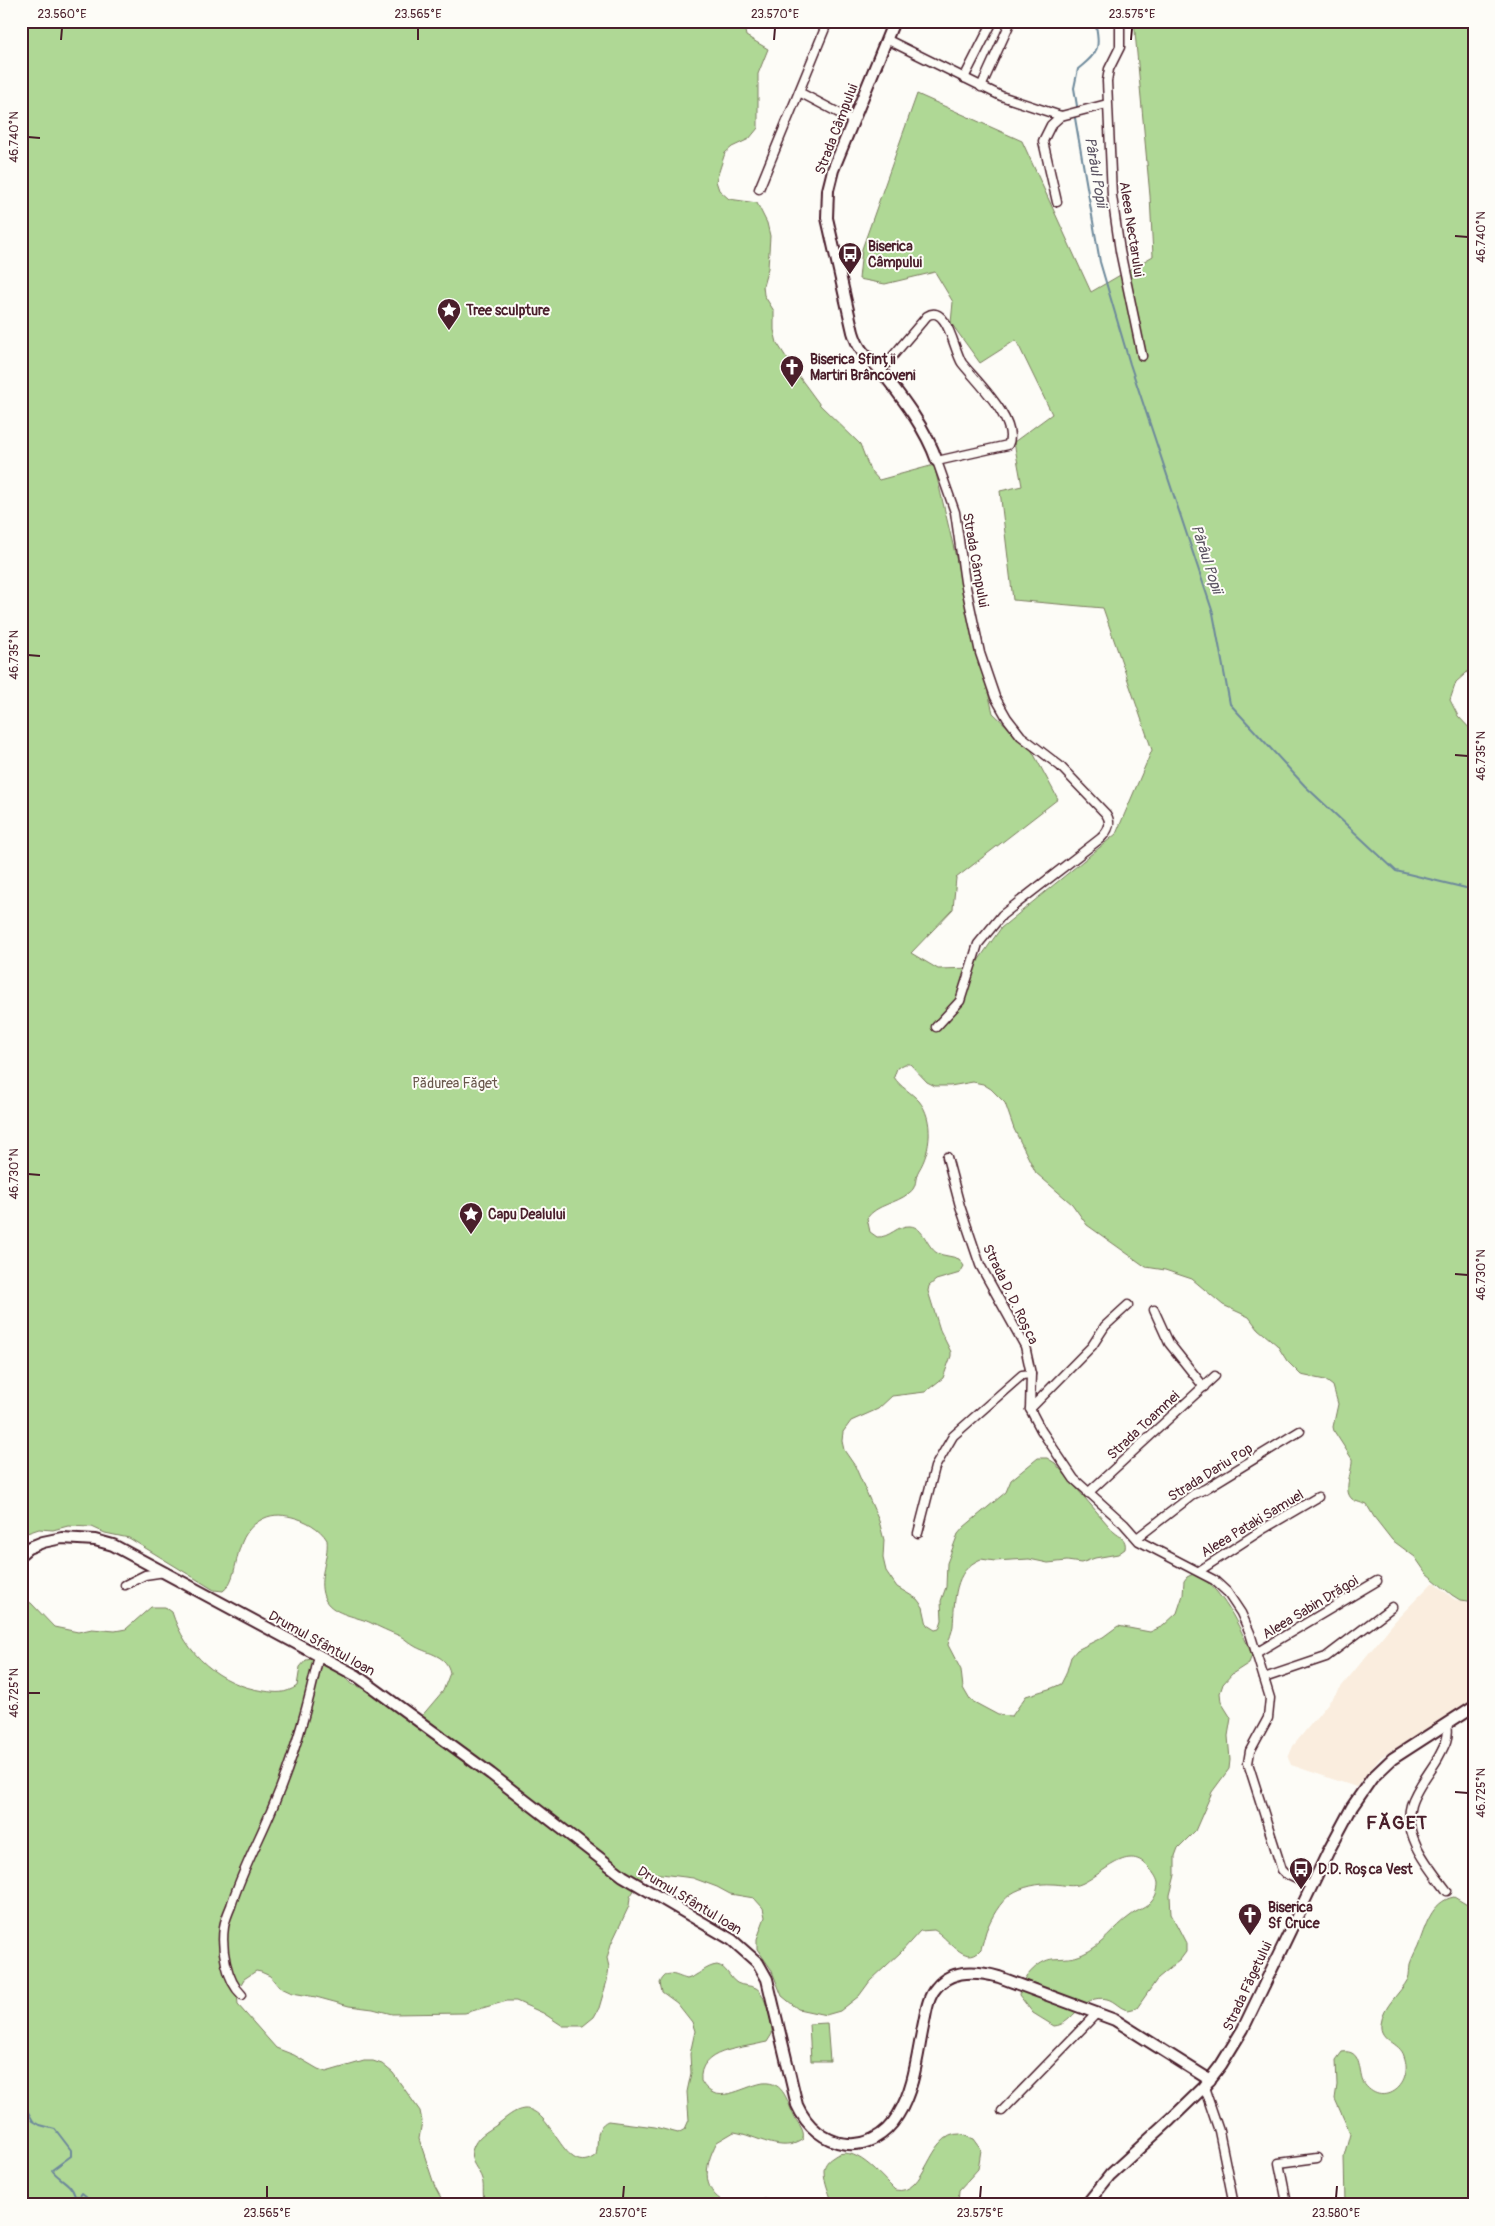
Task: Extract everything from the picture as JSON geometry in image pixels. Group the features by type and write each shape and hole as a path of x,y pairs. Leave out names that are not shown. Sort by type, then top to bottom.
{"main road":[{"name":"Strada Câmpului","path":"894,21 888,40 852,120 833,170 828,190 827,218 856,342 862,353 880,370 919,424 937,462"},
{"name":"Drumul Sfântul Ioan","path":"21,1554 35,1545 54,1539 72,1538 95,1540 123,1549 358,1676 491,1774 622,1876 732,1940 750,1954 761,1968 770,1988 797,2105 807,2123 825,2139 844,2143 865,2143 881,2135 894,2122 909,2091 932,1994 939,1984 951,1976 967,1972 988,1973 1097,2012 1132,2029 1207,2083"},
{"name":"Strada Făgetului","path":"1086,2205 1110,2175 1207,2083 1234,2045 1311,1886 1352,1807 1372,1778 1392,1759 1474,1706"}],"street":[{"path":"758,189 828,21"},
{"path":"964,78 993,21"},
{"path":"981,86 1011,21"},
{"name":"Aleea Nectarului","path":"1120,21 1120,47 1109,69 1107,104 1112,196 1120,250 1142,356"},
{"path":"888,40 1008,99 1060,116"},
{"path":"799,92 852,120"},
{"path":"1057,202 1042,141 1051,125 1060,116 1107,104"},
{"path":"880,370 927,316 933,313 937,314 945,321 957,355 962,363 999,405 1008,431 1010,441 1008,445 937,462"},
{"name":"Strada Câmpului","path":"936,1027 960,1001 978,944 1002,915 1101,838 1108,831 1109,821 1106,814 1060,766 1021,736 1007,718 995,697 980,653 965,582 955,512 937,462"},
{"name":"Strada D. D. Roșca","path":"947,1157 960,1206 980,1265 1025,1346 1031,1374 1030,1409"},
{"path":"1128,1305 1105,1326 1092,1346 1030,1409 1074,1479 1088,1493 1124,1524 1137,1538 1214,1580 1227,1592 1241,1613 1270,1698 1268,1718 1250,1751 1248,1763 1282,1870 1286,1874 1311,1886"},
{"path":"1154,1310 1170,1343 1204,1386"},
{"path":"918,1533 935,1467 953,1436 1022,1375 1031,1374"},
{"name":"Strada Toamnei","path":"1088,1493 1215,1376"},
{"name":"Strada Dariu Pop","path":"1137,1538 1194,1494 1300,1431"},
{"name":"Aleea Pataki Samuel","path":"1199,1571 1265,1528 1318,1498"},
{"path":"125,1585 145,1575 165,1572"},
{"name":"Aleea Sabin Drăgoi","path":"1256,1653 1377,1581"},
{"path":"1264,1678 1326,1657 1392,1607"},
{"path":"242,1995 236,1988 228,1965 223,1938 224,1924 238,1882 274,1804 299,1734 319,1656"},
{"path":"1446,1725 1448,1732 1444,1748 1414,1799 1410,1813 1410,1827 1422,1858 1447,1891"},
{"path":"1002,2111 1097,2012"},
{"path":"1207,2083 1234,2205"},
{"path":"1278,2205 1287,2203 1279,2163 1317,2158"}],"shaded area":[{"path":"1432,1583 1435,1583 1454,1599 1474,1605 1474,1697 1452,1714 1381,1757 1356,1787 1291,1765 1288,1758 1293,1746 1395,1621"}],"green space":[{"name":"Pădurea Făget","path":"21,21 743,21 746,36 768,49 758,74 758,128 749,139 732,147 725,153 716,181 719,190 729,199 757,203 767,223 770,236 768,268 763,286 764,295 774,311 774,330 777,343 820,405 860,444 870,470 879,480 934,465 993,713 1031,749 1058,799 956,878 953,909 911,953 938,969 973,968 1001,928 1116,834 1152,750 1103,608 1013,600 1000,491 1022,486 1014,442 1052,414 1016,340 980,363 951,323 953,302 935,272 885,284 859,279 862,249 917,94 1022,141 1091,292 1153,256 1150,196 1134,21 1474,21 1474,666 1456,682 1450,700 1458,716 1474,733 1474,1602 1460,1600 1426,1573 1415,1557 1392,1540 1367,1505 1352,1499 1349,1495 1348,1486 1352,1459 1334,1431 1333,1427 1338,1404 1333,1386 1325,1380 1301,1375 1287,1361 1277,1345 1258,1329 1249,1317 1223,1305 1192,1279 1165,1270 1146,1267 1087,1225 1072,1204 1036,1173 1014,1129 1005,1103 991,1089 983,1084 973,1082 950,1086 935,1086 927,1082 910,1064 897,1068 894,1077 924,1108 929,1126 928,1145 912,1191 904,1197 871,1213 867,1218 870,1232 877,1237 886,1236 901,1227 915,1227 922,1233 933,1250 937,1253 959,1259 964,1266 960,1273 936,1280 929,1286 928,1291 940,1330 951,1352 943,1378 925,1392 892,1396 878,1409 851,1421 843,1432 842,1441 844,1450 855,1466 879,1521 884,1540 883,1558 886,1571 897,1587 917,1599 923,1607 927,1625 935,1630 939,1629 942,1620 941,1601 946,1587 947,1563 958,1534 1006,1492 1011,1480 1038,1458 1047,1458 1055,1463 1125,1543 1125,1549 1118,1554 1095,1558 1081,1563 1067,1561 1048,1563 1029,1559 995,1561 981,1559 965,1571 957,1587 953,1626 948,1645 961,1670 963,1688 970,1700 998,1715 1012,1716 1026,1696 1061,1684 1071,1657 1077,1650 1103,1637 1118,1626 1150,1632 1163,1626 1177,1613 1183,1595 1184,1581 1195,1573 1214,1588 1222,1598 1242,1632 1252,1655 1249,1663 1232,1674 1223,1684 1220,1693 1221,1702 1231,1718 1228,1736 1229,1769 1212,1792 1195,1831 1178,1848 1175,1856 1175,1875 1170,1895 1171,1914 1186,1943 1186,1952 1180,1960 1158,1978 1137,2008 1128,2010 1110,2000 1098,1998 1084,2005 1067,2021 1054,2026 1033,2013 1019,1995 1026,1977 1036,1967 1047,1960 1076,1957 1090,1951 1124,1920 1150,1903 1156,1895 1158,1883 1153,1872 1140,1860 1131,1858 1122,1860 1078,1885 1042,1884 1025,1887 1011,1894 1003,1901 990,1921 981,1949 975,1954 969,1955 956,1949 934,1930 920,1931 870,1981 859,1996 840,2011 826,2015 798,2009 782,1996 771,1969 757,1949 757,1939 765,1917 763,1908 754,1898 730,1894 693,1878 645,1872 630,1897 629,1906 611,1944 607,1958 609,1967 607,1981 599,2008 594,2017 583,2026 563,2026 543,2013 516,2001 507,2001 465,2013 392,2014 292,1993 279,1987 270,1976 261,1972 256,1971 244,1979 237,1991 238,2005 276,2048 326,2072 364,2061 373,2061 382,2064 393,2073 420,2111 422,2121 419,2139 435,2187 445,2205 21,2205 21,1598 31,1603 54,1627 78,1632 92,1629 115,1631 126,1629 151,1607 165,1607 172,1612 178,1627 195,1654 206,1665 233,1682 248,1688 285,1692 297,1686 300,1667 306,1660 319,1658 332,1665 352,1684 382,1697 415,1724 443,1691 450,1673 445,1662 437,1656 369,1622 337,1611 327,1603 322,1590 322,1576 327,1540 316,1528 297,1518 275,1515 259,1521 250,1528 240,1547 229,1585 223,1591 214,1590 129,1538 105,1533 92,1527 68,1526 53,1530 39,1529 21,1535"},
{"path":"1454,1897 1474,1909 1474,2205 1345,2205 1344,2156 1350,2133 1335,2099 1337,2085 1336,2060 1342,2052 1353,2054 1358,2061 1363,2082 1370,2090 1379,2094 1387,2094 1401,2085 1405,2077 1404,2056 1402,2051 1383,2034 1381,2030 1382,2018 1388,2006 1408,1979 1410,1964 1430,1916 1440,1904"},
{"path":"717,1965 723,1968 737,1983 754,1987 759,1991 768,2009 772,2034 767,2042 732,2049 713,2056 706,2062 702,2070 701,2081 707,2089 721,2095 763,2083 770,2083 776,2086 784,2094 801,2128 803,2139 795,2143 778,2145 734,2132 717,2142 709,2161 708,2179 714,2194 731,2205 486,2205 481,2175 473,2162 472,2151 482,2135 517,2111 524,2109 534,2111 543,2119 567,2151 575,2158 585,2160 596,2155 599,2131 608,2121 655,2127 678,2133 685,2129 689,2120 687,2092 691,2073 690,2054 695,2031 692,2022 677,2003 662,1992 660,1983 668,1974 687,1979 709,1967"},
{"path":"827,2023 830,2061 811,2061 809,2024"},
{"path":"960,2134 973,2139 981,2150 978,2169 959,2190 958,2205 833,2205 824,2175 826,2164 832,2158 840,2154 849,2154 857,2157 866,2162 895,2190 906,2190 921,2175 941,2143 949,2136"},
{"path":"764,2199 773,2200 778,2205 751,2205"}],"waterway":[{"name":"Pârâul Popii","path":"1077,106 1074,88 1078,69 1097,49 1098,38 1095,21"},
{"name":"Pârâul Popii","path":"1075,118 1100,262 1130,364 1213,613 1230,704 1305,786 1396,871 1474,890"},
{"path":"21,2100 33,2121 55,2129 71,2150 71,2156 52,2170 71,2187 75,2196 80,2196 82,2193 92,2201 93,2205"}],"place":[{"name":"Biserica Câmpului","path":"850,275"},
{"name":"Tree sculpture","path":"449,331"},
{"name":"Biserica Sfinții Martiri Brâncoveni","path":"792,388"},
{"name":"Capu Dealului","path":"471,1235"},
{"name":"D.D. Roșca Vest","path":"1301,1890"},
{"name":"Biserica Sf Cruce","path":"1250,1936"}],"district":[{"name":"FĂGET","path":"1397,1822"}]}
